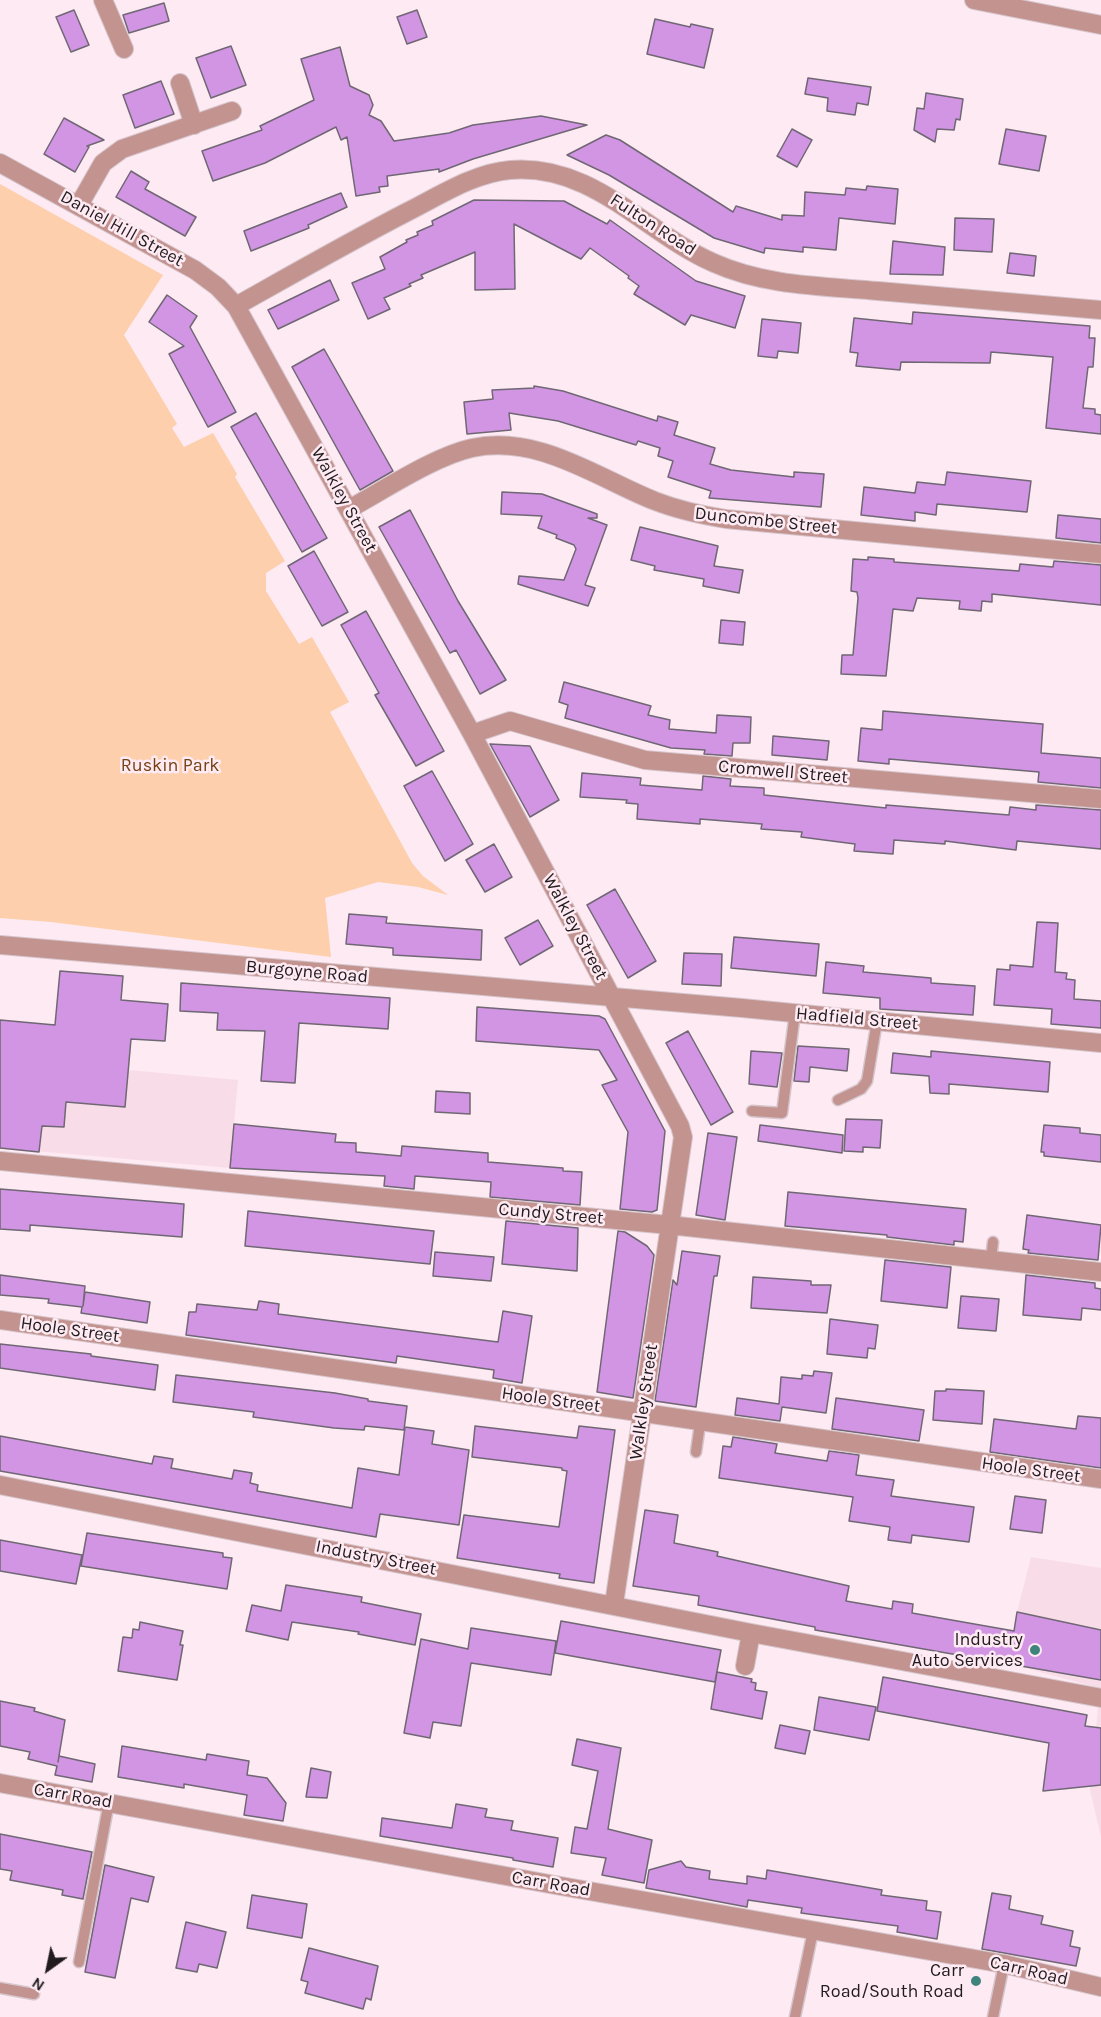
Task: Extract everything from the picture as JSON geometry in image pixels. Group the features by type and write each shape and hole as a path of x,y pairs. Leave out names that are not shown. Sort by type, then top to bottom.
{"street":[{"path":"104,0 124,49"},
{"path":"974,0 1101,25"},
{"path":"180,83 194,125"},
{"path":"79,205 103,163 122,149 232,111"},
{"name":"Daniel Hill Street","path":"0,163 195,270 218,287 236,306"},
{"name":"Fulton Road","path":"236,306 421,205 474,179 510,170 552,173 580,182 626,206 697,255 739,273 770,281 1101,310"},
{"name":"Walkley Street","path":"236,306 472,734 680,1126 683,1137 614,1604"},
{"name":"Duncombe Street","path":"349,509 441,460 472,448 507,447 561,458 632,492 688,513 726,519 1101,554"},
{"name":"Cromwell Street","path":"472,734 510,721 645,760 1101,799"},
{"name":"Burgoyne Road","path":"0,945 613,998"},
{"name":"Hadfield Street","path":"613,998 742,1008 1101,1043"},
{"name":"Cundy Street","path":"0,1161 669,1225 992,1251 1101,1272"},
{"name":"Hoole Street","path":"0,1320 643,1413 700,1424 1101,1479"},
{"name":"Industry Street","path":"0,1485 614,1604 752,1633 1101,1698"},
{"path":"745,1666 752,1633"},
{"name":"Carr Road","path":"0,1782 1004,1964 1101,1987"}],"lane":[{"path":"752,1111 782,1113 795,1013"},
{"path":"838,1100 861,1089 867,1082 877,1021"},
{"path":"696,1452 700,1424"},
{"path":"79,1962 109,1802"},
{"path":"795,2017 813,1930"},
{"path":"993,2017 1004,1964"},
{"path":"0,1988 33,1994"}],"shaded area":[{"path":"0,1020 53,1025 50,1059 66,1102 125,1107 128,1070 238,1080 230,1168 0,1148"},
{"path":"1031,1557 1101,1568 1101,1837 1090,1790 1100,1688 1010,1664 1017,1612"}],"green space":[{"name":"Ruskin Park","path":"0,184 163,275 124,335 177,424 172,428 184,447 213,433 237,474 235,477 285,561 266,573 266,591 299,644 312,637 349,702 330,712 412,863 423,876 448,895 418,887 378,882 325,898 331,957 51,922 0,918"}],"building":[{"path":"164,3 169,21 129,33 123,15"},
{"path":"74,10 89,45 71,52 56,17"},
{"path":"417,10 427,37 407,44 397,17"},
{"path":"655,19 690,27 691,24 713,29 704,68 647,54"},
{"path":"231,46 246,85 211,98 196,58"},
{"path":"340,47 350,86 369,95 373,105 369,115 381,121 394,141 449,133 473,125 541,116 587,125 473,159 439,172 439,169 387,176 388,186 379,187 380,192 356,196 347,137 341,140 336,127 265,163 213,181 202,151 262,130 260,126 314,100 301,59"},
{"path":"808,78 871,87 868,105 857,103 855,115 827,111 828,98 805,94"},
{"path":"161,81 174,114 135,128 123,95"},
{"path":"926,93 963,99 960,120 956,119 954,130 937,129 935,142 914,130 917,108 924,109"},
{"path":"64,118 104,140 87,146 89,147 75,172 44,154"},
{"path":"792,129 812,140 797,167 777,156"},
{"path":"1006,129 1046,136 1039,171 999,164"},
{"path":"606,135 620,140 733,212 736,206 782,220 782,215 804,216 805,192 845,195 846,188 866,190 867,186 898,189 895,224 839,218 836,250 803,247 803,252 765,248 764,253 714,238 609,175 567,155"},
{"path":"131,171 149,182 145,189 196,217 185,236 116,197"},
{"path":"341,193 347,207 308,225 309,228 251,251 244,231"},
{"path":"474,200 564,201 607,224 610,220 696,281 745,296 735,328 691,315 685,325 634,294 639,286 590,248 581,259 514,224 515,289 475,290 475,252 421,275 423,278 409,284 411,286 384,298 390,309 368,319 352,283 385,269 380,257 418,235 417,232 433,225 432,221"},
{"path":"955,218 994,219 992,252 954,250"},
{"path":"893,241 945,247 943,275 890,274"},
{"path":"1010,253 1036,256 1034,276 1007,273"},
{"path":"330,280 339,300 278,329 268,310"},
{"path":"167,295 197,316 190,327 236,412 208,427 169,354 184,346 149,322"},
{"path":"913,312 1090,326 1089,338 1095,338 1093,367 1088,367 1083,408 1095,409 1095,414 1101,415 1101,434 1046,428 1053,357 991,352 990,363 901,362 900,370 856,366 858,353 850,352 854,318 912,324"},
{"path":"762,319 801,323 798,353 778,351 777,358 758,356"},
{"path":"324,349 393,471 360,490 292,367"},
{"path":"534,386 563,391 657,421 658,416 678,422 674,435 715,448 710,464 731,470 794,477 794,472 824,474 821,507 709,498 711,491 668,477 673,461 658,456 660,448 638,441 636,445 558,421 509,413 511,430 467,434 464,402 493,399 492,390 534,388"},
{"path":"256,413 327,538 302,552 231,427"},
{"path":"947,472 1031,481 1027,512 937,504 936,515 915,512 915,521 861,515 864,487 915,493 917,482 945,485"},
{"path":"502,492 542,494 597,514 597,518 588,518 607,525 585,585 595,588 588,606 518,584 519,576 564,580 576,549 574,545 556,538 557,535 538,528 542,516 501,514"},
{"path":"410,510 458,601 506,680 480,694 456,650 450,653 379,527"},
{"path":"1058,515 1101,519 1101,543 1056,538"},
{"path":"640,527 718,546 714,566 743,570 739,593 703,586 704,579 654,570 655,566 631,560"},
{"path":"314,551 348,612 322,626 288,566"},
{"path":"868,557 894,559 894,562 1019,571 1020,564 1053,567 1054,561 1101,565 1101,605 992,594 992,602 982,601 981,611 959,609 960,601 917,598 913,611 893,609 886,676 841,674 842,655 853,655 858,598 857,592 851,591 853,559 868,560"},
{"path":"366,611 444,751 416,766 375,695 379,693 341,625"},
{"path":"721,620 745,622 743,645 719,643"},
{"path":"564,682 651,706 648,715 670,720 669,729 716,733 717,715 751,717 750,743 733,743 732,756 704,754 705,750 671,748 565,718 568,705 559,702"},
{"path":"883,711 1043,724 1041,753 1101,758 1101,788 1038,782 1039,772 889,759 889,764 858,761 861,728 882,730"},
{"path":"773,736 829,741 827,760 772,755"},
{"path":"490,744 530,746 559,800 530,817"},
{"path":"432,771 473,844 445,861 404,786"},
{"path":"582,773 641,778 640,785 702,790 703,776 731,779 730,786 764,788 764,795 886,808 886,805 1009,815 1010,807 1036,810 1036,805 1101,810 1101,849 1017,841 1016,850 945,841 945,844 894,840 893,854 854,851 855,844 801,837 802,832 761,829 762,824 700,819 700,824 637,819 638,804 626,803 627,800 580,797"},
{"path":"494,844 512,877 485,892 466,860"},
{"path":"615,889 656,961 628,978 587,905"},
{"path":"349,914 387,917 386,923 482,930 481,960 393,955 393,948 346,944"},
{"path":"538,920 553,946 520,965 505,938"},
{"path":"1037,922 1058,923 1055,972 1067,973 1066,979 1075,980 1074,999 1101,1001 1101,1028 1051,1024 1052,1009 994,1005 997,969 1010,970 1010,965 1033,967"},
{"path":"734,937 819,944 816,976 731,968"},
{"path":"684,953 722,954 721,986 682,984"},
{"path":"826,962 864,966 863,972 931,978 931,983 975,986 973,1015 880,1009 880,998 823,993"},
{"path":"60,971 123,976 121,1000 168,1004 165,1041 131,1039 125,1107 66,1102 64,1127 42,1126 39,1152 0,1148 0,1020 55,1025"},
{"path":"181,983 390,998 388,1029 299,1023 295,1083 261,1081 265,1031 217,1030 218,1013 180,1011"},
{"path":"477,1007 599,1016 605,1019 665,1131 657,1210 652,1212 620,1209 628,1132 602,1085 617,1080 599,1050 476,1041"},
{"path":"688,1031 733,1112 711,1125 666,1043"},
{"path":"798,1046 849,1049 847,1071 810,1067 809,1082 794,1081"},
{"path":"751,1051 782,1053 777,1087 749,1084"},
{"path":"931,1051 1050,1062 1048,1092 949,1084 949,1094 930,1093 929,1076 891,1073 893,1053 931,1057"},
{"path":"436,1091 470,1093 470,1114 435,1112"},
{"path":"846,1119 882,1120 880,1148 863,1147 863,1152 844,1151"},
{"path":"234,1124 336,1134 335,1142 356,1143 356,1152 401,1156 402,1146 488,1153 488,1162 563,1168 563,1171 582,1172 580,1205 490,1197 491,1182 415,1176 414,1189 384,1186 385,1176 230,1168"},
{"path":"760,1125 843,1135 842,1153 758,1141"},
{"path":"1044,1125 1080,1128 1080,1133 1101,1135 1101,1162 1044,1156 1044,1152 1041,1152"},
{"path":"708,1133 737,1137 725,1220 696,1215"},
{"path":"0,1189 184,1204 182,1237 30,1225 30,1231 0,1229"},
{"path":"788,1192 966,1209 963,1242 954,1241 954,1245 887,1237 887,1235 785,1226"},
{"path":"248,1211 434,1231 430,1264 245,1246"},
{"path":"1027,1215 1101,1225 1098,1260 1028,1253 1029,1250 1023,1249"},
{"path":"506,1221 578,1228 577,1271 502,1264"},
{"path":"618,1231 625,1232 647,1246 654,1255 633,1398 597,1392"},
{"path":"682,1251 720,1256 717,1276 714,1276 696,1407 655,1401 673,1280 677,1285"},
{"path":"435,1252 494,1257 491,1281 433,1276"},
{"path":"885,1260 951,1267 947,1308 881,1301"},
{"path":"0,1275 85,1286 83,1306 85,1292 150,1302 147,1323 81,1313 82,1307 48,1303 49,1299 0,1295"},
{"path":"1026,1275 1095,1283 1095,1288 1101,1289 1101,1310 1082,1308 1081,1320 1023,1315"},
{"path":"753,1277 811,1281 811,1285 831,1285 827,1313 751,1308"},
{"path":"961,1296 999,1299 996,1331 958,1328"},
{"path":"259,1301 279,1304 278,1314 498,1342 503,1311 532,1316 522,1383 493,1378 494,1370 397,1356 396,1363 186,1335 189,1312 196,1312 197,1304 257,1310"},
{"path":"830,1319 878,1325 875,1349 868,1348 867,1358 827,1354"},
{"path":"0,1344 91,1354 91,1356 158,1365 155,1390 0,1368"},
{"path":"814,1371 832,1373 826,1413 782,1407 780,1421 735,1415 737,1398 779,1404 781,1377 802,1379 802,1375 813,1376"},
{"path":"176,1375 335,1393 368,1399 368,1401 407,1406 404,1430 365,1426 364,1430 334,1428 253,1417 254,1412 173,1402"},
{"path":"946,1389 984,1391 982,1424 933,1420 935,1391 946,1391"},
{"path":"836,1398 924,1410 919,1441 832,1429"},
{"path":"1078,1416 1101,1418 1101,1468 990,1452 994,1419 1076,1429"},
{"path":"475,1426 577,1438 579,1426 615,1430 594,1583 559,1578 560,1574 457,1558 464,1515 559,1527 567,1471 562,1468 472,1457"},
{"path":"405,1427 434,1431 432,1444 469,1450 459,1525 380,1514 376,1537 0,1471 0,1436 152,1464 154,1456 173,1459 171,1468 232,1479 234,1470 252,1473 250,1483 258,1485 257,1491 352,1508 358,1468 399,1475"},
{"path":"733,1437 777,1444 775,1453 827,1461 829,1451 859,1455 856,1475 894,1480 891,1496 974,1507 969,1542 912,1535 911,1543 888,1540 890,1527 849,1521 853,1497 719,1478 723,1446 731,1447"},
{"path":"1015,1496 1046,1500 1042,1533 1010,1529"},
{"path":"645,1510 678,1515 674,1543 718,1552 717,1556 849,1586 846,1601 892,1609 893,1601 913,1604 912,1613 1014,1631 1017,1612 1101,1630 1101,1680 815,1630 815,1627 698,1605 699,1596 633,1586"},
{"path":"87,1533 223,1553 223,1557 232,1558 227,1589 81,1566"},
{"path":"0,1540 82,1555 76,1584 0,1571"},
{"path":"286,1585 362,1597 361,1602 421,1614 415,1645 358,1634 359,1632 292,1622 288,1640 246,1631 252,1605 281,1611"},
{"path":"561,1621 721,1650 715,1682 555,1653"},
{"path":"140,1622 183,1631 177,1680 118,1671 123,1637 132,1638 133,1629 139,1630"},
{"path":"471,1628 556,1641 551,1675 471,1663 461,1726 433,1722 430,1738 404,1733 421,1639 468,1649"},
{"path":"717,1672 752,1679 751,1682 756,1683 755,1690 767,1692 762,1719 711,1709"},
{"path":"883,1677 1087,1715 1085,1726 1101,1728 1101,1785 1043,1791 1049,1743 877,1711"},
{"path":"819,1697 876,1707 869,1740 814,1730"},
{"path":"0,1701 35,1708 34,1711 65,1720 59,1756 95,1764 92,1782 55,1775 57,1766 28,1759 30,1752 0,1746"},
{"path":"780,1725 810,1731 805,1754 775,1748"},
{"path":"577,1739 621,1748 608,1829 652,1840 644,1883 602,1875 606,1858 571,1853 575,1827 587,1829 598,1771 572,1765"},
{"path":"122,1746 206,1760 207,1754 249,1761 247,1775 267,1778 286,1803 283,1821 244,1815 247,1795 184,1784 184,1788 118,1777"},
{"path":"311,1768 331,1772 327,1798 306,1797"},
{"path":"456,1804 487,1809 485,1817 513,1821 511,1830 558,1838 553,1867 513,1860 513,1858 380,1836 382,1818 452,1828"},
{"path":"0,1834 92,1852 83,1899 62,1895 63,1890 10,1880 12,1871 0,1869"},
{"path":"681,1861 686,1867 710,1871 709,1879 747,1884 747,1876 766,1879 767,1870 882,1890 881,1895 927,1901 926,1910 941,1912 937,1939 897,1932 898,1926 801,1913 802,1908 748,1900 747,1907 646,1888 649,1870"},
{"path":"105,1865 154,1877 148,1902 131,1898 115,1978 85,1972"},
{"path":"992,1893 1011,1896 1009,1909 1043,1916 1041,1924 1073,1931 1070,1946 1080,1948 1076,1966 982,1949"},
{"path":"252,1895 307,1904 302,1938 247,1928"},
{"path":"186,1922 226,1932 217,1968 199,1964 197,1972 176,1968"},
{"path":"309,1948 378,1966 371,2000 366,1998 363,2009 305,1993 308,1982 301,1980"}],"place":[{"name":"Industry Auto Services","path":"1035,1650"},
{"name":"Carr Road/South Road","path":"976,1981"}]}
